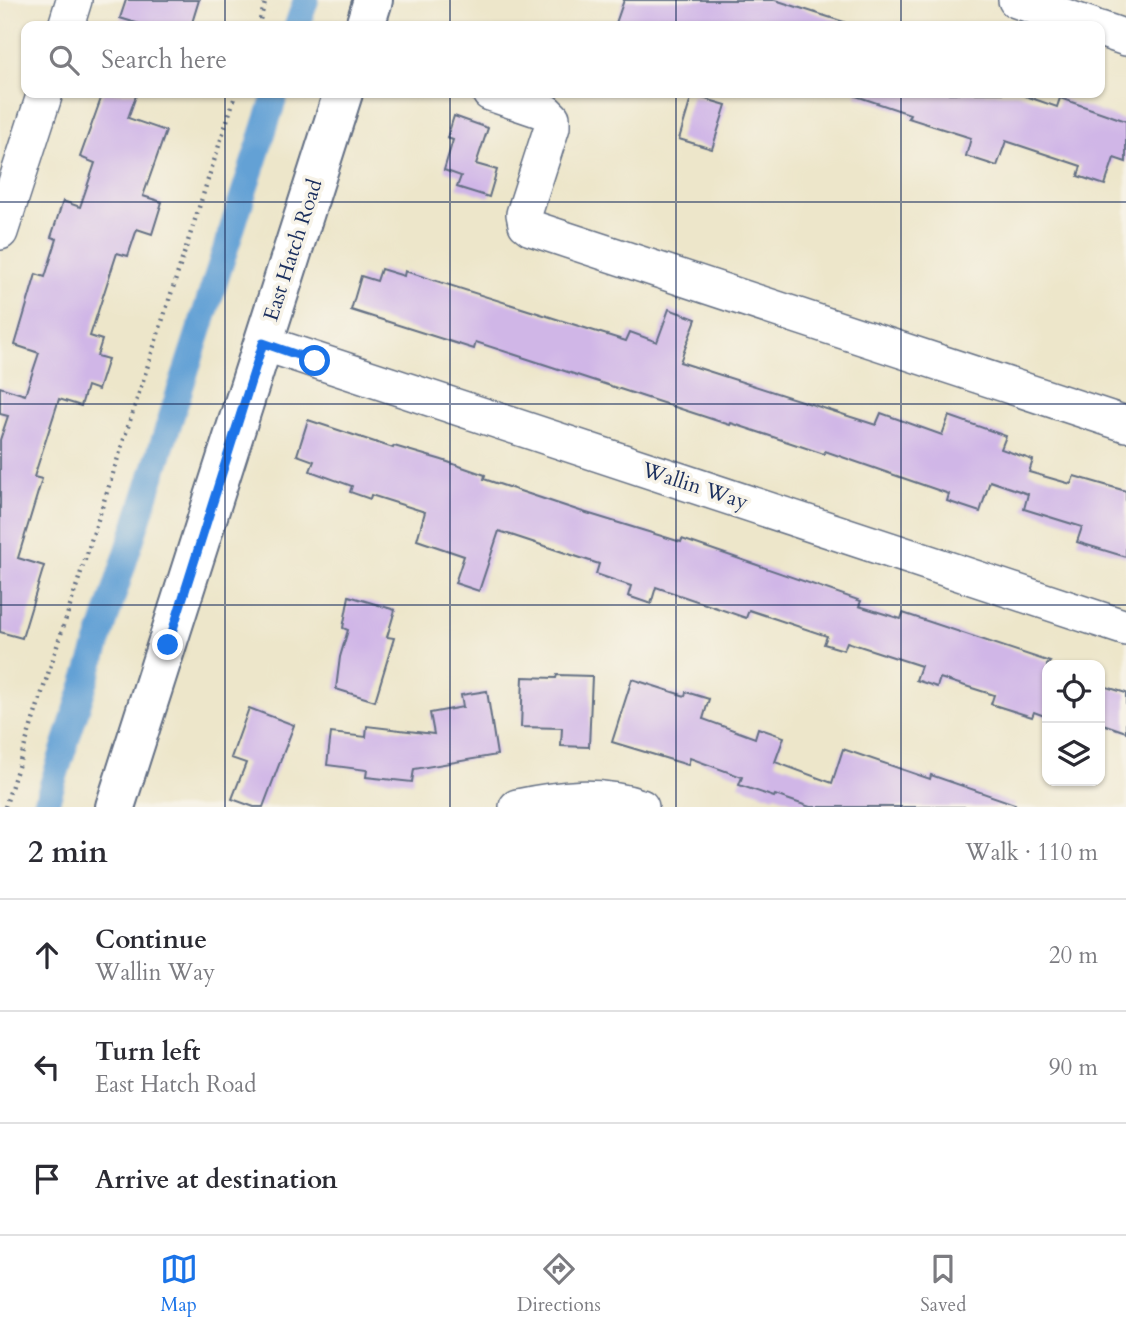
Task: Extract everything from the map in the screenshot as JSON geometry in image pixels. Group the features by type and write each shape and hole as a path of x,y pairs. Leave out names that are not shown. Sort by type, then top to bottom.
{"main road":[{"path":"367,21 373,0"},
{"name":"East Hatch Road","path":"115,807 342,98"}],"street":[{"path":"68,21 75,0"},
{"path":"1016,0 1077,21"},
{"path":"1105,31 1126,38"},
{"path":"0,232 43,98"},
{"path":"505,98 546,112 552,118 524,215 526,224 531,228 1126,424"},
{"name":"Wallin Way","path":"263,343 1126,628"},
{"path":"517,807 557,799 599,798 641,807"}],"path":[{"path":"260,21 266,0"},
{"path":"5,807 234,98"}],"building":[{"path":"126,0 199,0 193,21 130,21 120,18"},
{"path":"624,0 775,0 841,21 617,21"},
{"path":"101,98 135,98 128,118 166,131 143,196 162,202 152,234 137,229 128,256 117,253 90,336 102,340 97,356 108,359 98,390 87,386 81,406 59,399 34,477 42,479 18,558 44,566 22,638 0,632 0,440 8,416 0,414 0,387 25,395 39,353 15,345 36,274 45,277 57,239 51,237 63,201 80,207 95,163 80,157"},
{"path":"691,98 702,98 726,105 712,149 679,139"},
{"path":"862,98 1031,98 1057,107 1060,98 1126,121 1126,162 1114,158 1105,185 1078,176 1081,166 1006,141 997,166 966,156 971,138 908,118 910,114"},
{"path":"454,116 488,128 476,164 497,170 489,197 457,187 461,176 444,170 453,140 447,138"},
{"path":"381,269 404,276 405,271 626,341 630,332 657,342 669,309 696,319 680,362 876,425 881,413 942,435 949,416 1006,436 1001,449 1033,460 1029,472 1071,484 1074,476 1126,491 1126,557 1077,542 1082,527 1024,509 1028,494 990,481 980,512 947,501 949,494 825,451 824,454 731,423 730,425 476,342 474,349 351,310 361,276 377,281"},
{"path":"308,420 393,448 394,446 442,460 485,475 484,479 580,511 681,542 682,539 861,601 859,606 901,619 903,613 1044,660 1042,715 1034,712 1032,717 991,704 994,695 940,678 937,687 916,680 921,666 847,642 844,650 824,644 827,636 749,610 746,618 656,587 651,604 628,596 631,586 596,574 599,564 499,531 479,591 455,583 464,556 417,540 425,512 371,495 370,499 350,492 352,486 310,471 314,461 297,455"},
{"path":"349,596 395,610 387,637 394,638 375,701 336,689 340,657 348,630 343,628"},
{"path":"557,675 592,676 589,747 561,746 562,728 521,727 523,677 556,678"},
{"path":"632,679 685,696 686,692 709,699 703,719 755,738 758,728 784,737 775,762 832,783 843,749 1015,804 1014,807 810,807 775,795 774,797 739,785 742,777 690,758 688,765 612,742"},
{"path":"1105,687 1126,693 1126,732 1105,725"},
{"path":"487,691 497,755 414,769 412,782 366,777 367,770 327,765 331,733 366,737 367,726 434,734 430,713 463,707 461,695"},
{"path":"249,708 294,725 263,807 254,807 232,799 246,763 231,758"}],"waterway":[{"path":"299,21 306,0"},
{"path":"45,807 274,98"}],"route":[{"path":"168,645 263,343 315,361"}]}
